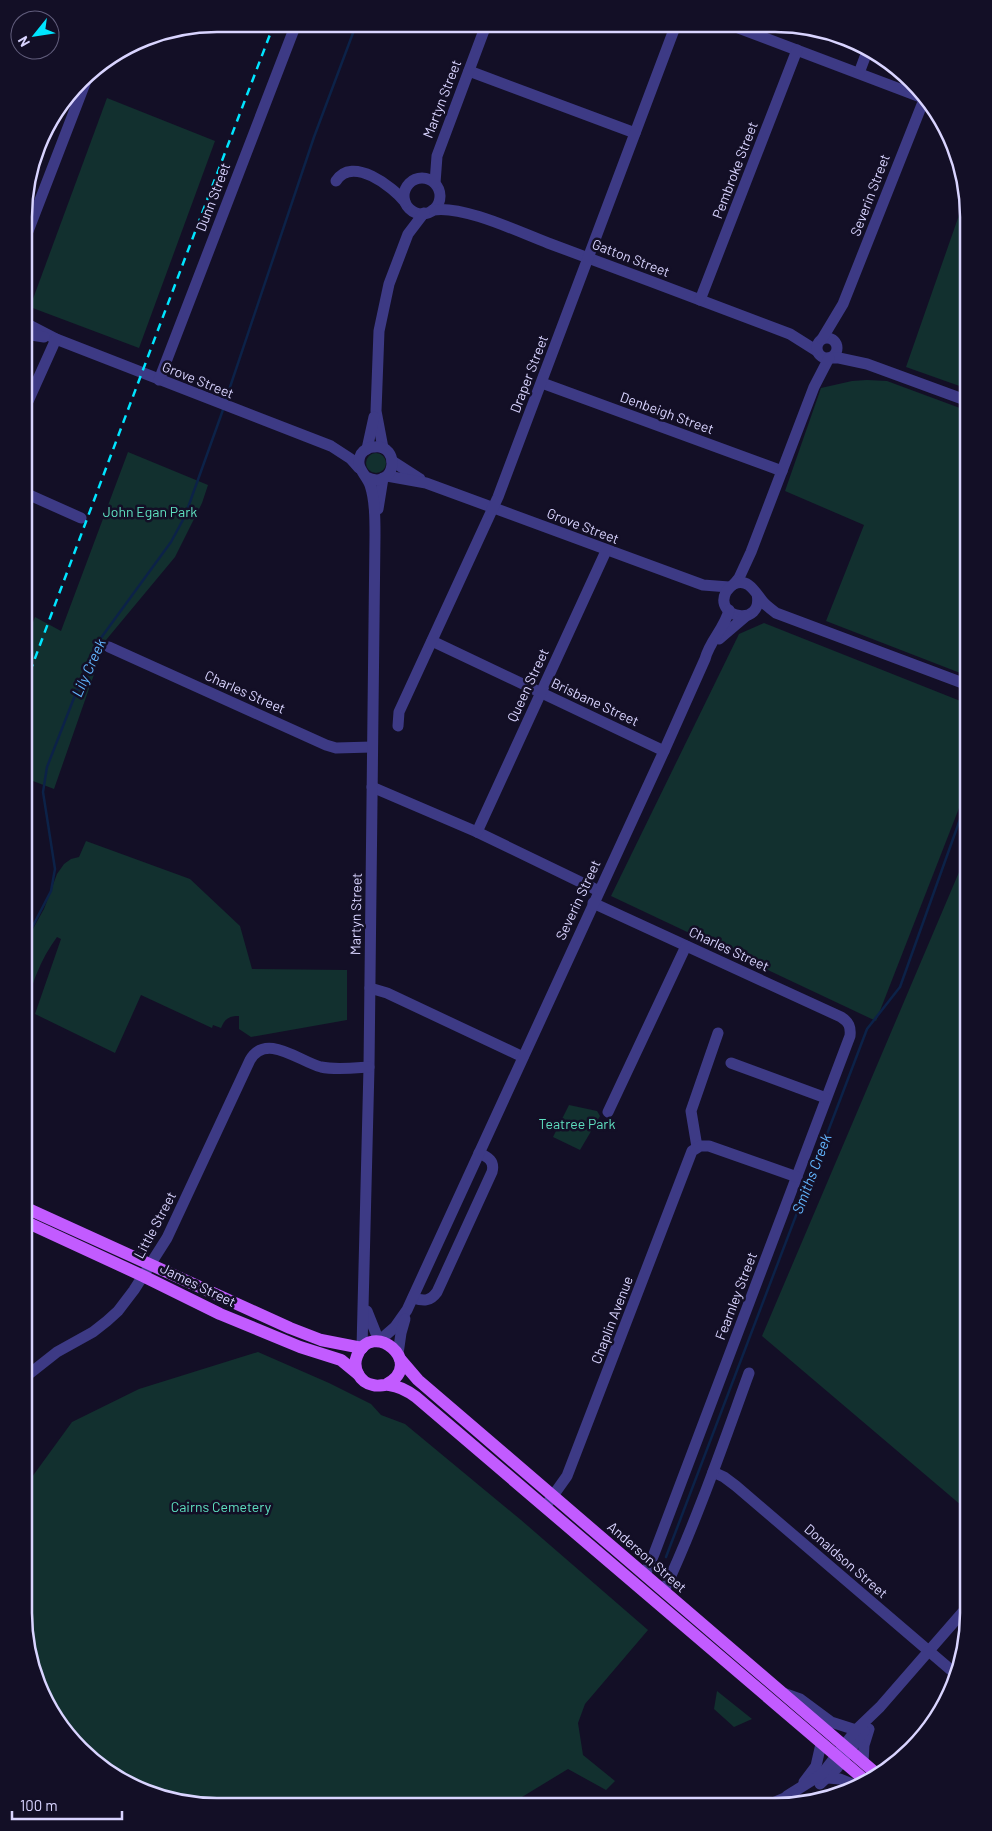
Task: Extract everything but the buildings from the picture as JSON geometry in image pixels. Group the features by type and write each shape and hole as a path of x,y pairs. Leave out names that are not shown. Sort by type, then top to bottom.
{"main road":[{"name":"James Street","path":"32,1211 304,1334 327,1342 362,1348"},
{"name":"James Street","path":"32,1225 220,1314 300,1347 341,1360 358,1374"},
{"path":"379,1341 390,1345 399,1356 399,1372 393,1381 378,1386 363,1380 358,1374 356,1362 362,1348 370,1343 379,1341"},
{"name":"Anderson Street","path":"399,1356 412,1376 873,1770"},
{"name":"Anderson Street","path":"387,1384 405,1390 416,1397 861,1777"}],"street":[{"name":"Dunn Street","path":"159,380 293,32"},
{"name":"Martyn Street","path":"413,181 425,172 437,156 483,32"},
{"name":"Draper Street","path":"398,726 399,712 493,508 542,383 673,32"},
{"path":"759,32 797,50 910,92"},
{"name":"Pembroke Street","path":"700,300 797,50"},
{"path":"859,73 865,56"},
{"path":"469,71 635,133"},
{"path":"32,222 81,94"},
{"name":"Severin Street","path":"822,339 843,304 922,106"},
{"name":"Martyn Street","path":"437,156 437,187"},
{"path":"336,181 342,174 352,171 380,180 398,183 426,178 437,187 439,201 408,234"},
{"path":"380,180 397,192 415,212 428,211"},
{"path":"383,448 376,411 379,331 389,284 408,234 409,215 405,191 413,181"},
{"name":"Gatton Street","path":"437,187 462,211"},
{"name":"Gatton Street","path":"428,211 449,208 462,211 790,334 822,339"},
{"name":"Severin Street","path":"835,343 843,304"},
{"name":"Grove Street","path":"32,327 56,340 331,446 351,459 362,472"},
{"name":"Gatton Street","path":"790,334 817,352"},
{"name":"Grove Street","path":"32,335 56,340"},
{"path":"814,387 817,345 822,339 829,338 867,364"},
{"path":"32,393 56,340"},
{"path":"776,613 734,615 727,608 724,597 739,578 751,552 814,387 830,358 836,352 835,343"},
{"path":"817,352 822,357 839,358 867,364 960,399"},
{"name":"Denbeigh Street","path":"542,383 782,471"},
{"path":"365,450 378,446 390,454 392,469 385,477 373,480 362,472 359,459 365,450 376,411"},
{"name":"Grove Street","path":"331,446 365,450"},
{"name":"Grove Street","path":"392,461 426,483"},
{"name":"Martyn Street","path":"362,472 372,492 375,525 369,1067 365,1304 362,1348"},
{"name":"Grove Street","path":"385,477 426,483 606,551 703,585 732,586"},
{"name":"Martyn Street","path":"375,525 385,477"},
{"path":"32,496 81,518"},
{"name":"Queen Street","path":"477,832 606,551"},
{"path":"748,615 757,605 751,574 751,552"},
{"path":"732,586 744,583 755,591 767,606 776,613 960,682"},
{"name":"Grove Street","path":"703,585 727,608"},
{"name":"Severin Street","path":"379,1341 395,1327 413,1298 664,751 705,659 708,648 726,620 727,608"},
{"name":"Severin Street","path":"705,659 721,637 748,615"},
{"name":"Brisbane Street","path":"432,641 664,751"},
{"name":"Charles Street","path":"109,647 326,745 336,748 372,747"},
{"path":"372,787 477,832 599,891"},
{"name":"Charles Street","path":"593,903 841,1017 850,1026"},
{"path":"608,1112 686,946"},
{"path":"370,988 387,993 523,1057"},
{"name":"Fearnley Street","path":"645,1575 797,1178 850,1036 850,1026"},
{"path":"718,1032 691,1111 701,1146 797,1178"},
{"name":"Little Street","path":"32,1372 57,1352 93,1332 107,1321 121,1307 152,1265 167,1238 250,1060 258,1051 276,1048 314,1065 324,1067 369,1067"},
{"path":"730,1063 826,1098"},
{"name":"Chaplin Avenue","path":"545,1507 554,1497 567,1476 691,1153 701,1146"},
{"path":"413,1298 428,1300 433,1298 437,1292 492,1172 493,1167 490,1159 479,1153"},
{"name":"Martyn Street","path":"365,1304 379,1341"},
{"name":"Severin Street","path":"399,1356 400,1333 407,1310"},
{"path":"664,1591 713,1472 749,1374"},
{"name":"Donaldson Street","path":"713,1472 736,1486 951,1670"},
{"path":"847,1747 856,1730 880,1707 960,1615"},
{"path":"782,1692 800,1699 831,1722 856,1730"},
{"path":"783,1798 816,1787 828,1778 847,1747 880,1707"},
{"path":"864,1762 864,1746 871,1720"},
{"path":"798,1789 814,1769 821,1744"},
{"path":"787,1796 810,1783 839,1758"},
{"path":"828,1778 848,1783"}],"green space":[{"path":"107,98 215,141 139,348 32,308 32,302"},
{"path":"960,213 960,386 906,367"},
{"path":"852,381 887,381 960,408 960,673 826,621 864,525 785,491 821,388"},
{"name":"John Egan Park","path":"128,452 208,485 202,503 175,557 106,640 54,789 32,781 32,624 35,617 61,631"},
{"path":"376,453 383,456 386,463 383,470 376,473 369,470 366,463 369,456"},
{"path":"764,623 960,701 960,806 876,1021 611,896 739,634"},
{"path":"86,841 190,879 240,926 252,969 347,970 347,1020 251,1037 239,1029 239,1016 227,1019 221,1028 213,1025 212,1028 141,995 115,1053 35,1014 61,939 57,937 48,950 32,988 32,930 44,909 57,874 64,864 71,859 79,857"},
{"path":"960,870 960,1504 762,1336"},
{"name":"Teatree Park","path":"569,1105 597,1111 600,1116 580,1150 553,1137"},
{"name":"Cairns Cemetery","path":"258,1352 329,1383 371,1404 381,1415 405,1424 521,1520 648,1630 585,1704 578,1723 583,1755 615,1781 606,1790 568,1769 520,1798 206,1798 158,1789 125,1774 105,1760 71,1726 57,1706 42,1673 34,1637 32,1613 32,1477 72,1422 139,1389"},
{"path":"717,1691 752,1719 734,1727 714,1709"}],"waterway":[{"path":"225,402 314,137 353,32"},
{"name":"Lily Creek","path":"32,928 51,891 55,869 43,792 47,767 90,657 98,642 171,542 185,516 224,407"},
{"name":"Smiths Creek","path":"666,1557 867,1029 900,987 960,819"}],"railway":[{"path":"32,666 271,32"}]}
